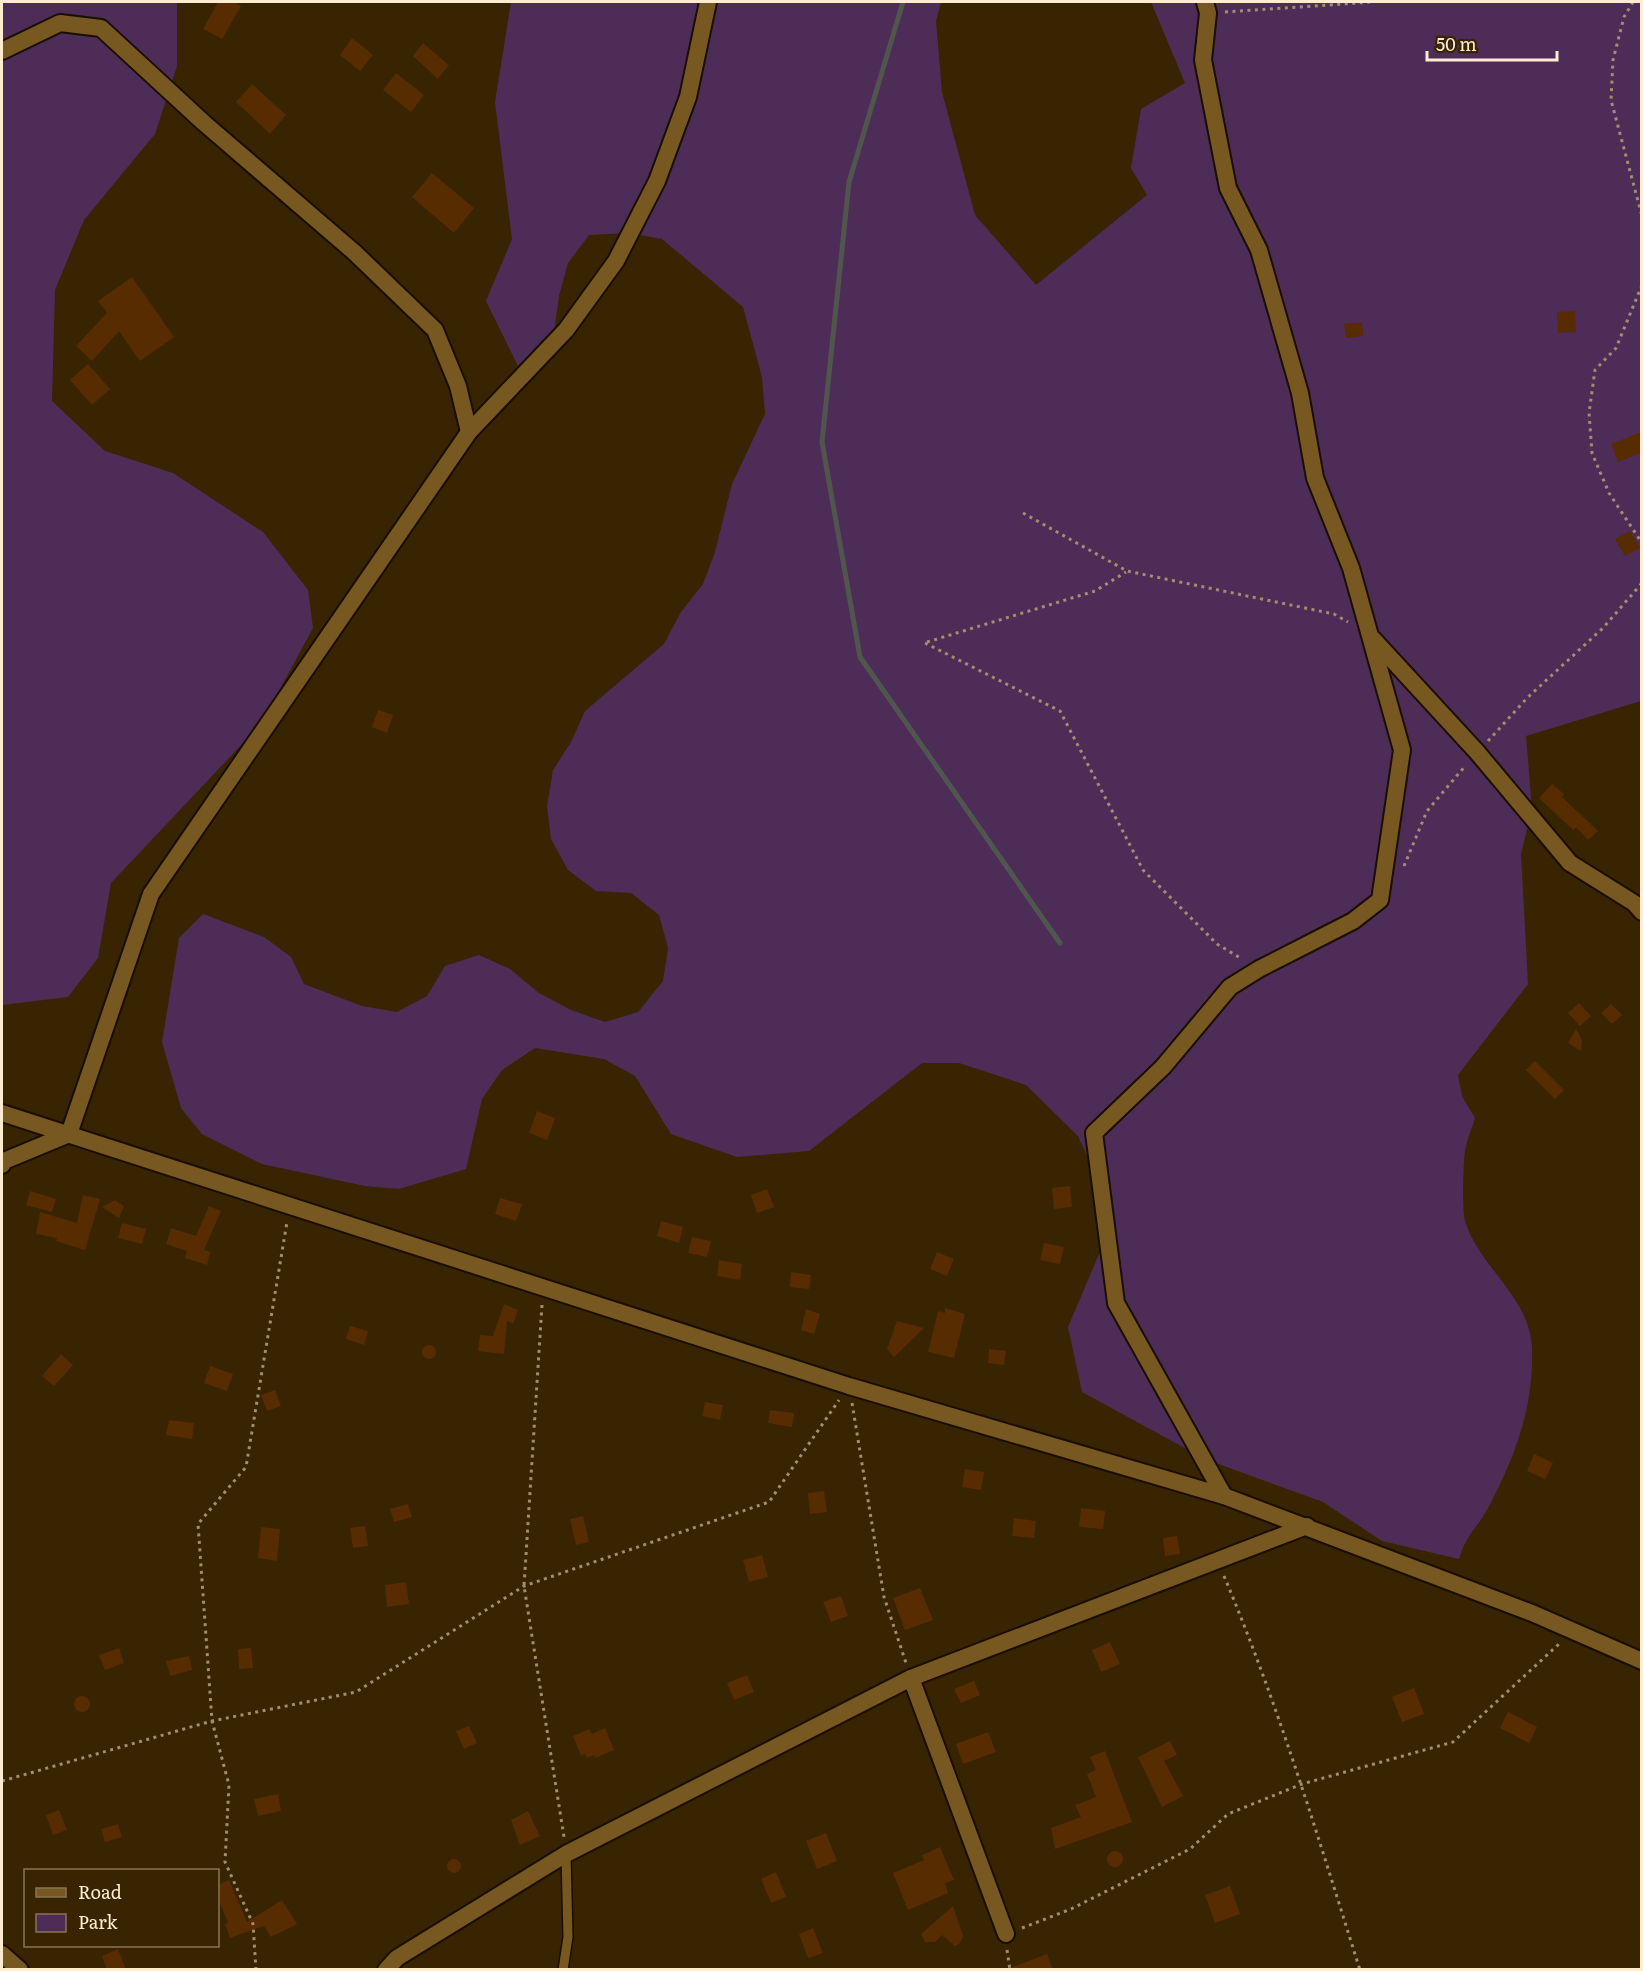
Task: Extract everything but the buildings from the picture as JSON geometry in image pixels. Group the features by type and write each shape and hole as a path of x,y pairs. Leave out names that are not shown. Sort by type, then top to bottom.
{"street":[{"path":"2,1165 4,1161 69,1134 151,894 469,432 566,330 616,261 657,181 688,97 708,2"},
{"path":"1206,8 1203,60 1228,188 1259,250 1300,393 1315,478 1351,568 1402,750 1380,900 1353,921 1259,969 1230,987 1163,1067 1094,1133 1116,1303 1224,1496"},
{"path":"2,51 60,24 101,28 204,123 354,252 435,330 458,386 469,432"},
{"path":"1370,635 1477,752 1570,862 1635,903 1641,912"},
{"path":"2,1113 290,1205 543,1290 849,1386 1224,1496 1307,1526 1573,1631 1641,1661"},
{"path":"386,1970 397,1958 566,1854 912,1678 1307,1526"},
{"path":"912,1678 1005,1934"},
{"path":"2,1954 21,1970"}],"lane":[{"path":"563,1970 568,1937 566,1854"}],"path":[{"path":"1206,8 1372,2"},
{"path":"1633,2 1624,16 1613,60 1611,100 1641,216"},
{"path":"1641,285 1616,348 1595,370 1589,413 1592,453 1610,493 1641,543"},
{"path":"1023,513 1127,571 1334,614 1370,635"},
{"path":"1127,571 1095,591 925,643 1060,711 1143,870 1217,944 1259,969"},
{"path":"1400,874 1427,811 1527,698 1603,628 1641,583"},
{"path":"256,1970 254,1924 225,1862 229,1785 212,1721 198,1524 246,1467 290,1205"},
{"path":"543,1290 524,1586 566,1854"},
{"path":"2,1781 212,1721 356,1692 524,1586 769,1502 849,1386"},
{"path":"849,1386 884,1598 912,1678"},
{"path":"1217,1560 1256,1651 1302,1784 1360,1970"},
{"path":"1005,1934 1071,1909 1190,1849 1228,1814 1302,1784 1453,1742 1573,1631"}],"green space":[{"path":"2,2 177,2 177,66 155,134 84,220 55,290 52,401 105,451 173,473 263,532 308,590 313,628 261,724 111,883 98,958 68,997 2,1005"},
{"path":"511,2 941,2 936,21 942,92 975,215 1036,285 1147,195 1131,168 1141,109 1185,83 1151,2 1641,2 1641,701 1526,736 1532,809 1521,854 1528,984 1458,1075 1462,1096 1475,1118 1464,1158 1465,1221 1481,1253 1523,1313 1532,1348 1532,1370 1521,1431 1507,1470 1459,1559 1382,1541 1323,1502 1205,1459 1082,1392 1068,1327 1108,1233 1107,1199 1078,1136 1026,1085 959,1063 922,1063 809,1151 737,1157 671,1134 635,1076 604,1059 535,1048 502,1070 482,1099 466,1169 399,1189 365,1186 262,1164 202,1134 181,1108 162,1042 179,938 203,914 264,937 291,957 304,984 362,1006 397,1012 427,996 445,966 479,955 510,969 539,993 571,1010 605,1022 638,1012 663,981 668,948 659,915 631,893 596,891 568,870 551,839 547,806 553,770 571,742 585,711 664,644 681,612 703,584 715,552 732,484 765,414 762,377 743,307 662,239 628,233 589,235 568,263 559,296 554,332 518,366 486,301 512,239 495,102"}],"waterway":[{"path":"903,2 849,182 822,442 860,657 1060,943"}]}
